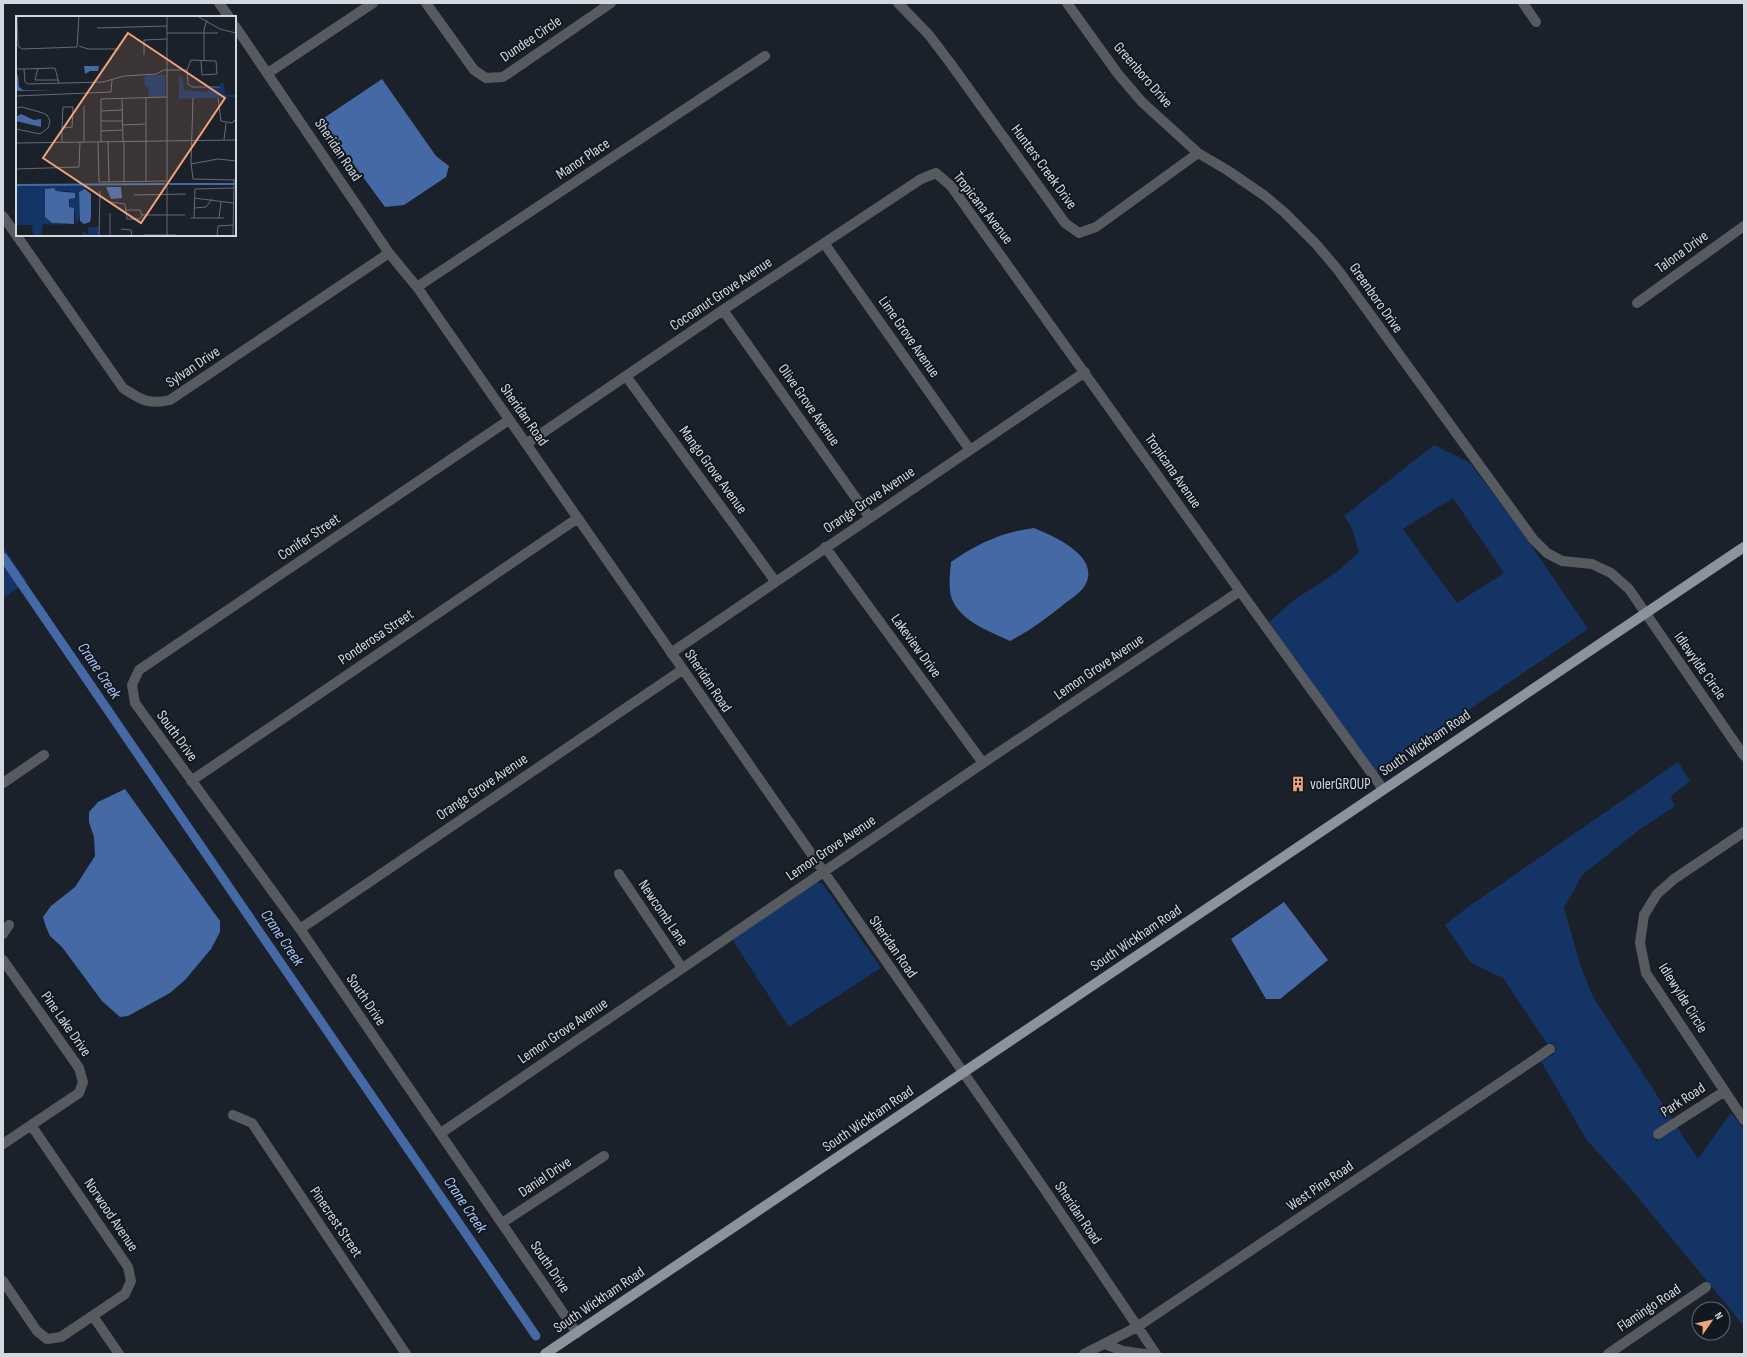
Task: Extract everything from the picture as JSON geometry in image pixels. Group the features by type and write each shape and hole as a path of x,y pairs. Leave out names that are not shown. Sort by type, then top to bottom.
{"main road":[{"name":"South Wickham Road","path":"545,1354 1744,547"}],"street":[{"path":"219,3 227,16"},
{"path":"268,73 373,3"},
{"name":"Dundee Circle","path":"426,3 474,70 486,78 502,77 611,3"},
{"name":"Hunters Creek Drive","path":"898,3 929,35 1065,223 1079,233 1096,227 1198,153"},
{"name":"Greenboro Drive","path":"1067,3 1118,74 1142,102 1198,153 1227,170 1265,196 1285,213 1316,244 1338,270 1532,539 1548,553 1562,561 1592,564 1610,573 1629,590 1646,613"},
{"path":"1523,3 1536,22"},
{"name":"Sheridan Road","path":"236,27 389,253 418,287 682,670 964,1073 1156,1354"},
{"name":"Manor Place","path":"418,287 765,56"},
{"name":"Cocoanut Grove Avenue","path":"526,444 824,242 921,179 936,174"},
{"name":"Tropicana Avenue","path":"936,174 951,186 1240,591 1384,789"},
{"name":"Sylvan Drive","path":"3,216 16,234"},
{"name":"Talona Drive","path":"1637,303 1744,226"},
{"name":"Sylvan Drive","path":"17,236 124,388 142,400 159,403 170,400 389,253"},
{"name":"Lime Grove Avenue","path":"824,242 970,450"},
{"name":"Olive Grove Avenue","path":"723,310 870,518"},
{"name":"Orange Grove Avenue","path":"671,653 825,547 1085,372"},
{"name":"Mango Grove Avenue","path":"626,376 775,581"},
{"name":"Conifer Street","path":"132,685 139,670 509,420"},
{"name":"Ponderosa Street","path":"191,781 578,518"},
{"name":"Lakeview Drive","path":"825,547 983,763"},
{"name":"Lemon Grove Avenue","path":"440,1133 983,763 1240,591"},
{"name":"Idlewylde Circle","path":"1646,613 1744,756"},
{"name":"Orange Grove Avenue","path":"300,929 682,670"},
{"name":"South Drive","path":"132,685 135,703 300,929 577,1333"},
{"path":"3,783 44,755"},
{"name":"Idlewylde Circle","path":"1744,832 1674,879 1656,894 1644,915 1640,943 1646,973 1744,1120"},
{"name":"Newcomb Lane","path":"619,874 682,968"},
{"path":"3,934 9,925"},
{"name":"Pine Lake Drive","path":"3,960 79,1068 84,1082 78,1093 3,1144"},
{"name":"West Pine Road","path":"1084,1354 1137,1327 1550,1049"},
{"name":"Park Road","path":"1658,1134 1725,1091"},
{"name":"Pinecrest Street","path":"233,1115 252,1123 406,1354"},
{"name":"Norwood Avenue","path":"3,1281 37,1331 47,1339 61,1337 125,1294 131,1281 128,1268 31,1125"},
{"name":"Daniel Drive","path":"502,1223 604,1156"},
{"name":"Flamingo Road","path":"1608,1354 1706,1287"},
{"path":"93,1316 119,1354"},
{"path":"1105,1344 1123,1351 1145,1354"}],"shaded area":[{"path":"382,79 436,156 449,166 446,177 404,205 385,207 321,120"},
{"path":"1434,445 1469,462 1518,526 1588,629 1373,775 1268,623 1294,600 1337,572 1359,552 1351,526 1344,516","holes":["1453,498 1504,573 1457,603 1403,529"]},
{"path":"1034,528 1064,543 1074,550 1087,566 1088,576 1082,590 1050,615 1010,641 969,620 956,607 950,591 951,562 980,544 1011,532"},
{"path":"3,547 27,582 3,598"},
{"path":"1678,762 1690,781 1672,795 1671,799 1675,806 1639,830 1582,875 1564,908 1581,967 1593,997 1673,1120 1652,1133 1656,1141 1677,1127 1698,1159 1731,1113 1744,1130 1744,1326 1731,1310 1731,1301 1723,1301 1631,1189 1586,1139 1541,1061 1555,1054 1553,1052 1557,1049 1552,1042 1548,1045 1503,978 1471,963 1445,925 1468,907"},
{"path":"125,789 220,921 220,932 211,949 185,980 170,993 128,1016 120,1017 102,1001 62,947 50,936 43,917 51,906 75,887 95,856 94,837 89,822 89,812 98,802"},
{"path":"815,882 822,883 881,968 789,1027 732,939"},
{"path":"1284,902 1328,960 1280,999 1266,999 1231,939"}],"waterway":[{"name":"Crane Creek","path":"3,557 536,1336"}],"place":[{"name":"volerGROUP","path":"1298,784"}]}
